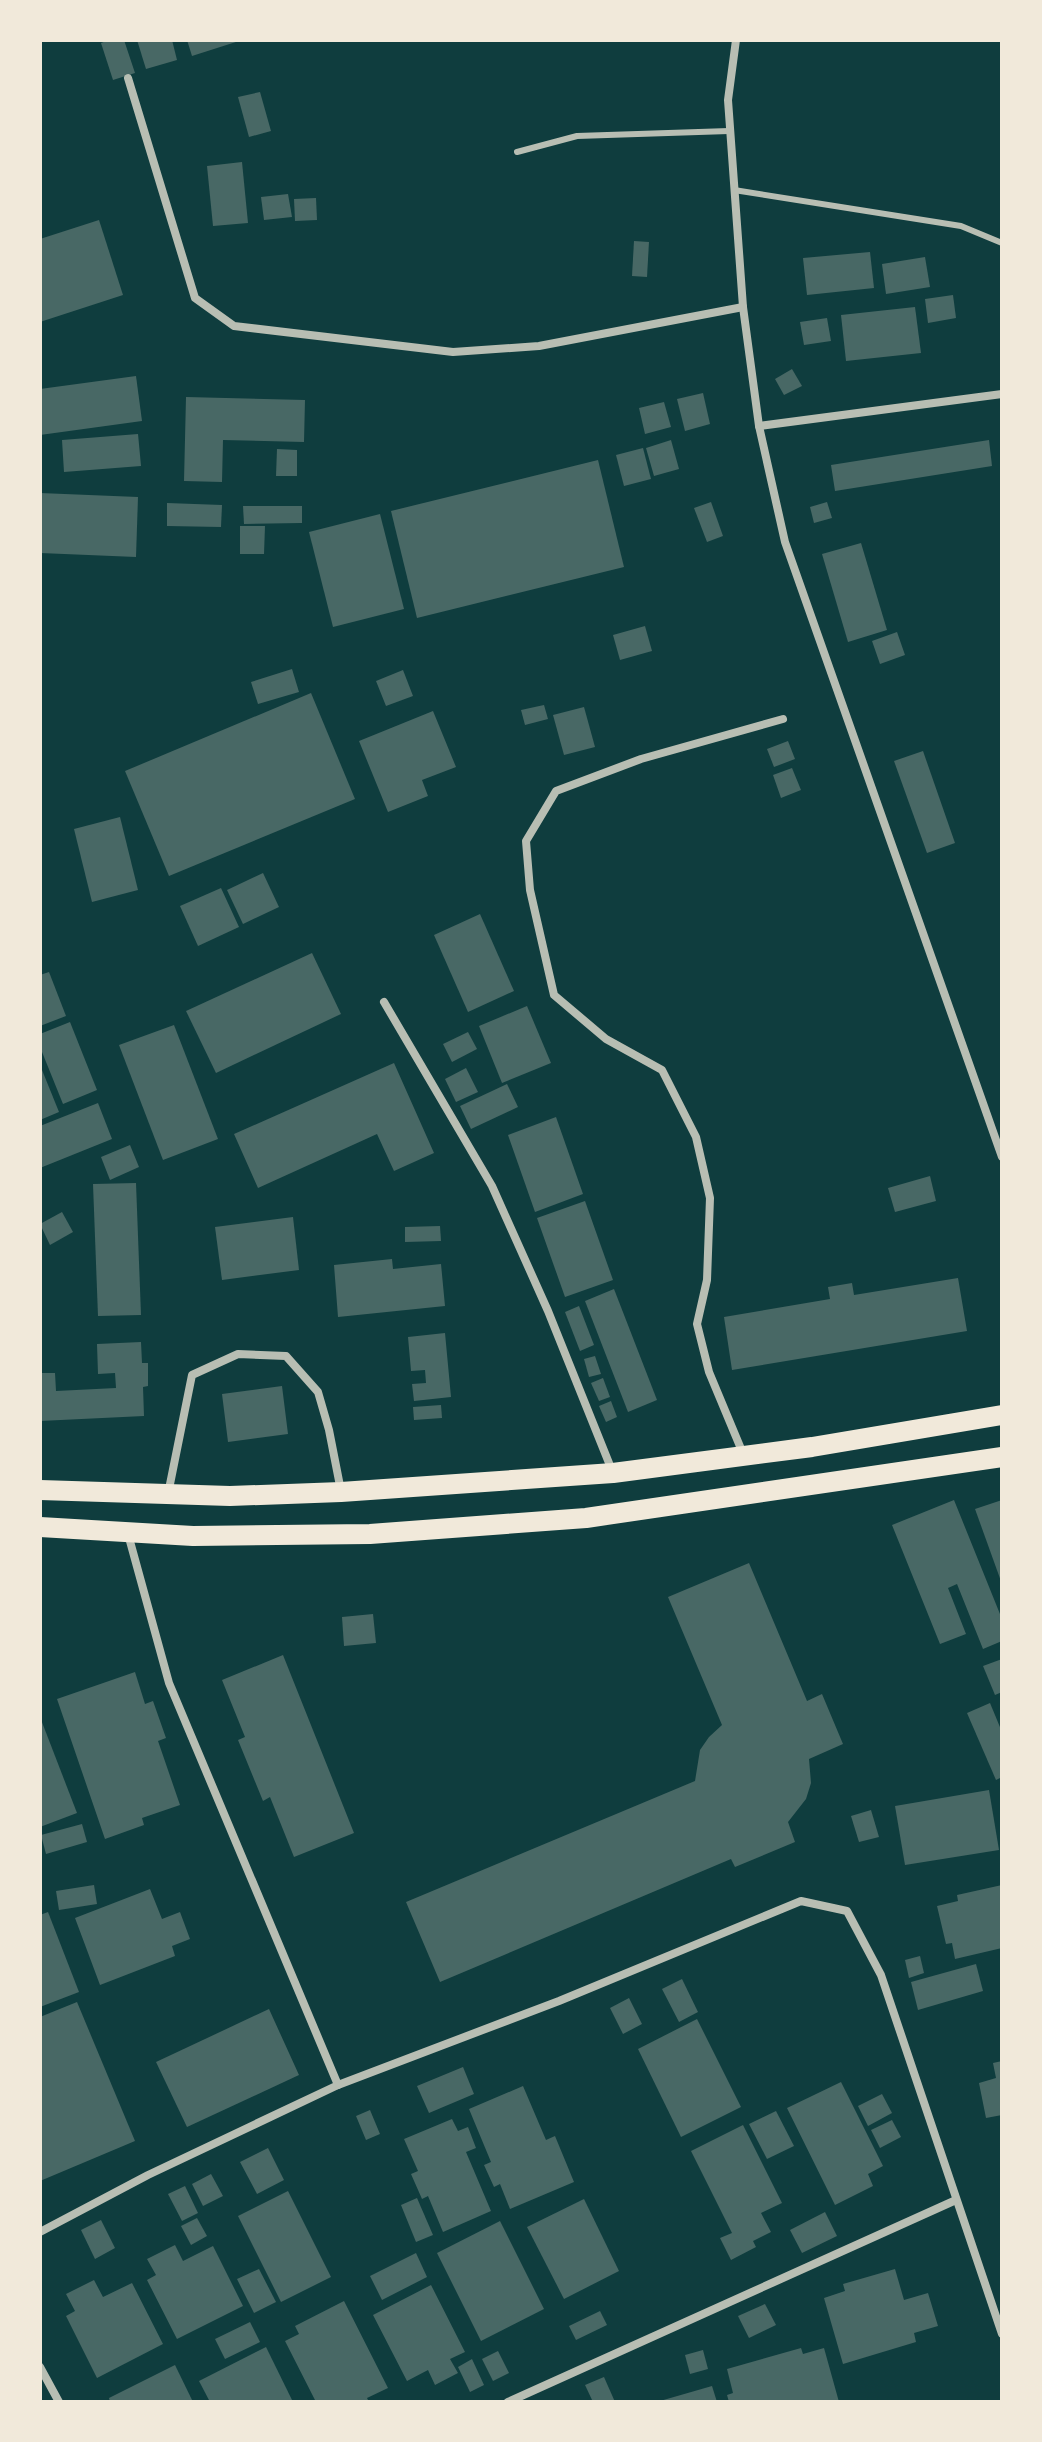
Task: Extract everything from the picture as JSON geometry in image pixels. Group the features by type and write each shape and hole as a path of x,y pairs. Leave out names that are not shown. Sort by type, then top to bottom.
{"main road":[{"path":"40,1490 230,1496 341,1492 613,1473 744,1456 1002,1415"},
{"path":"40,1527 193,1536 370,1534 586,1518 1002,1457"}],"street":[{"path":"736,40 728,100 743,307 759,426 785,542 1002,1157"},
{"path":"128,78 195,298 234,326 453,352 539,346 743,307"},
{"path":"759,426 1002,394"},
{"path":"744,1456 709,1372 697,1324 707,1280 710,1198 696,1137 662,1070 606,1039 554,995 530,890 526,841 556,791 641,759 783,719"},
{"path":"384,1002 492,1186 548,1311 613,1473"},
{"path":"168,1494 192,1375 238,1354 286,1356 318,1392 341,1492"},
{"path":"128,1533 169,1683 338,2085"},
{"path":"40,2232 148,2175 338,2085 559,2001 801,1901 847,1911 881,1975 1002,2334"},
{"path":"508,2402 956,2200"},
{"path":"40,2367 59,2402"}],"lane":[{"path":"517,152 577,136 729,131"},
{"path":"734,190 961,226 1002,243"}],"building":[{"path":"124,40 135,73 113,80 101,43"},
{"path":"137,40 172,40 177,60 146,69"},
{"path":"187,40 239,40 239,41 192,56"},
{"path":"260,92 271,131 249,137 238,97"},
{"path":"242,162 248,223 213,226 207,166"},
{"path":"288,194 292,217 264,220 261,197"},
{"path":"316,198 317,220 295,221 294,199"},
{"path":"99,220 123,295 40,322 40,239"},
{"path":"634,241 649,242 647,277 632,276"},
{"path":"870,252 874,288 807,295 803,258"},
{"path":"925,257 930,287 886,294 882,264"},
{"path":"953,295 956,318 928,323 925,299"},
{"path":"915,307 921,353 846,361 841,315"},
{"path":"827,318 831,341 804,345 800,322"},
{"path":"792,369 802,386 784,395 775,379"},
{"path":"136,376 142,421 40,435 40,389"},
{"path":"703,393 710,424 685,431 677,399"},
{"path":"186,397 305,400 304,442 223,440 222,482 184,481"},
{"path":"664,402 671,427 645,434 639,408"},
{"path":"138,434 141,466 64,472 62,440"},
{"path":"671,440 679,469 654,476 646,448"},
{"path":"989,440 992,466 835,491 831,465"},
{"path":"643,448 651,479 624,486 616,455"},
{"path":"277,449 297,450 297,476 276,476"},
{"path":"598,460 624,567 417,618 391,511"},
{"path":"40,493 138,497 136,557 40,553"},
{"path":"711,502 723,536 707,542 694,508"},
{"path":"827,502 832,518 814,523 810,507"},
{"path":"167,503 222,505 221,527 167,526"},
{"path":"243,506 302,506 302,523 244,524"},
{"path":"380,514 404,609 333,627 309,532"},
{"path":"240,526 265,526 264,554 240,554"},
{"path":"861,543 887,630 848,642 822,554"},
{"path":"645,626 652,651 620,660 613,635"},
{"path":"897,632 905,655 880,664 872,641"},
{"path":"292,669 299,692 258,704 251,682"},
{"path":"403,670 413,696 386,706 376,681"},
{"path":"311,693 355,799 169,876 125,771"},
{"path":"544,705 548,719 525,725 521,710"},
{"path":"584,707 595,747 564,755 553,715"},
{"path":"433,711 456,767 422,780 428,796 388,812 359,741"},
{"path":"788,741 795,759 774,767 767,749"},
{"path":"923,751 955,843 927,853 894,761"},
{"path":"792,768 801,790 781,798 773,775"},
{"path":"120,817 138,890 92,902 74,829"},
{"path":"263,873 279,907 243,924 227,890"},
{"path":"221,888 239,927 198,946 180,906"},
{"path":"480,914 514,991 468,1012 434,935"},
{"path":"312,953 341,1014 216,1073 186,1011"},
{"path":"49,972 66,1016 40,1026 40,975"},
{"path":"527,1006 551,1063 502,1083 479,1026"},
{"path":"70,1022 97,1090 63,1104 40,1047 40,1034"},
{"path":"174,1025 218,1139 163,1160 119,1045"},
{"path":"468,1032 477,1049 452,1062 443,1044"},
{"path":"394,1063 434,1153 394,1171 377,1134 258,1188 234,1134"},
{"path":"40,1065 59,1112 40,1120"},
{"path":"466,1068 478,1092 456,1102 445,1079"},
{"path":"507,1084 518,1107 471,1129 460,1106"},
{"path":"98,1103 112,1139 40,1168 40,1126"},
{"path":"556,1117 583,1194 535,1212 508,1135"},
{"path":"130,1145 139,1167 110,1180 101,1157"},
{"path":"930,1176 936,1201 895,1212 888,1188"},
{"path":"136,1183 141,1315 98,1316 93,1184"},
{"path":"585,1201 613,1280 565,1297 537,1218"},
{"path":"62,1212 73,1232 50,1245 40,1224"},
{"path":"293,1217 299,1270 222,1280 215,1227"},
{"path":"440,1226 441,1241 405,1242 405,1227"},
{"path":"392,1259 393,1269 441,1264 445,1306 338,1317 334,1265"},
{"path":"958,1278 967,1331 732,1370 724,1317 830,1299 828,1287 852,1283 854,1295"},
{"path":"614,1289 657,1400 628,1412 585,1301"},
{"path":"579,1306 594,1345 580,1351 565,1312"},
{"path":"445,1333 451,1397 414,1401 412,1384 426,1383 425,1370 411,1371 408,1337"},
{"path":"141,1342 142,1363 148,1363 148,1386 143,1387 144,1416 40,1421 40,1373 55,1373 56,1391 116,1388 115,1373 98,1374 97,1344"},
{"path":"595,1356 601,1374 589,1377 584,1359"},
{"path":"603,1378 610,1397 599,1401 591,1383"},
{"path":"282,1386 288,1434 228,1442 222,1394"},
{"path":"611,1401 617,1417 606,1422 599,1406"},
{"path":"441,1405 442,1418 414,1420 413,1407"},
{"path":"954,1500 1002,1619 1002,1641 983,1649 957,1584 948,1588 966,1634 940,1644 892,1525"},
{"path":"1002,1500 1002,1584 975,1509"},
{"path":"749,1563 807,1701 822,1694 843,1744 809,1759 811,1783 806,1799 788,1822 795,1842 735,1867 731,1859 440,1982 406,1902 695,1781 700,1750 722,1725 668,1597"},
{"path":"373,1614 376,1643 344,1646 342,1617"},
{"path":"283,1655 354,1833 294,1857 270,1797 263,1801 238,1740 245,1737 222,1680"},
{"path":"1002,1659 1002,1692 995,1695 983,1666"},
{"path":"135,1672 145,1704 153,1701 166,1738 158,1741 180,1805 142,1818 144,1825 105,1839 57,1699"},
{"path":"990,1703 1002,1732 1002,1777 996,1780 967,1713"},
{"path":"40,1717 77,1813 40,1827"},
{"path":"989,1790 999,1850 905,1865 895,1806"},
{"path":"871,1810 879,1837 859,1842 851,1816"},
{"path":"82,1824 87,1842 46,1854 41,1835"},
{"path":"94,1885 97,1904 59,1910 56,1891"},
{"path":"1002,1885 1002,1948 955,1959 952,1943 946,1944 937,1906 958,1901 957,1895"},
{"path":"150,1889 162,1919 180,1912 190,1939 172,1946 175,1956 100,1985 75,1918"},
{"path":"48,1912 79,1992 40,2007 40,1915"},
{"path":"920,1956 924,1973 909,1978 905,1960"},
{"path":"976,1964 983,1991 918,2010 911,1982"},
{"path":"682,1979 698,2012 679,2022 662,1989"},
{"path":"629,1998 642,2024 623,2034 610,2008"},
{"path":"77,2002 135,2141 40,2181 40,2017"},
{"path":"269,2009 299,2075 187,2127 156,2062"},
{"path":"697,2019 741,2107 681,2137 638,2049"},
{"path":"1002,2061 1002,2115 986,2118 979,2083 996,2078 993,2063"},
{"path":"463,2067 474,2094 429,2113 417,2086"},
{"path":"841,2082 883,2166 868,2174 873,2186 835,2205 787,2108"},
{"path":"523,2086 546,2140 555,2136 574,2182 510,2209 500,2184 494,2187 484,2165 491,2162 469,2109"},
{"path":"882,2094 892,2113 868,2126 858,2106"},
{"path":"370,2110 380,2134 366,2140 356,2116"},
{"path":"776,2111 794,2146 767,2159 749,2124"},
{"path":"452,2119 458,2131 468,2127 476,2148 466,2152 491,2211 443,2232 428,2196 422,2199 411,2174 418,2171 404,2139"},
{"path":"892,2120 901,2137 880,2148 871,2130"},
{"path":"743,2125 782,2203 761,2213 771,2232 753,2241 756,2247 731,2260 720,2238 732,2233 691,2151"},
{"path":"268,2148 284,2180 257,2194 240,2162"},
{"path":"211,2174 223,2196 203,2206 192,2184"},
{"path":"185,2186 198,2213 182,2221 168,2194"},
{"path":"288,2191 331,2277 281,2302 238,2216"},
{"path":"417,2198 433,2235 416,2242 401,2205"},
{"path":"584,2199 619,2271 564,2299 527,2227"},
{"path":"825,2212 837,2236 802,2253 790,2230"},
{"path":"197,2218 207,2236 191,2245 181,2226"},
{"path":"101,2220 115,2248 95,2259 81,2230"},
{"path":"500,2221 544,2309 481,2341 437,2253"},
{"path":"175,2245 183,2261 213,2246 243,2306 177,2339 147,2280 156,2275 147,2259"},
{"path":"416,2253 427,2277 382,2300 370,2276"},
{"path":"259,2269 276,2302 254,2313 237,2279"},
{"path":"895,2269 904,2300 928,2293 938,2326 914,2333 916,2342 843,2364 824,2298 845,2291 843,2284"},
{"path":"94,2280 103,2297 132,2283 163,2344 97,2378 66,2316 75,2311 66,2294"},
{"path":"431,2285 465,2352 450,2359 458,2373 435,2385 428,2370 407,2381 373,2315"},
{"path":"344,2301 388,2388 367,2398 369,2402 316,2402 285,2341 299,2334 295,2326"},
{"path":"765,2304 776,2325 749,2338 738,2316"},
{"path":"600,2311 607,2325 576,2340 569,2326"},
{"path":"250,2322 260,2342 225,2359 215,2339"},
{"path":"266,2347 293,2402 210,2402 199,2381"},
{"path":"801,2348 803,2354 824,2348 839,2402 729,2402 727,2395 733,2393 727,2369"},
{"path":"703,2350 708,2369 690,2374 685,2355"},
{"path":"498,2351 509,2373 493,2381 482,2359"},
{"path":"472,2359 484,2385 470,2392 458,2367"},
{"path":"175,2365 193,2402 110,2402 109,2398"},
{"path":"604,2377 615,2402 593,2402 585,2385"},
{"path":"712,2386 717,2402 660,2402 660,2401"}]}
